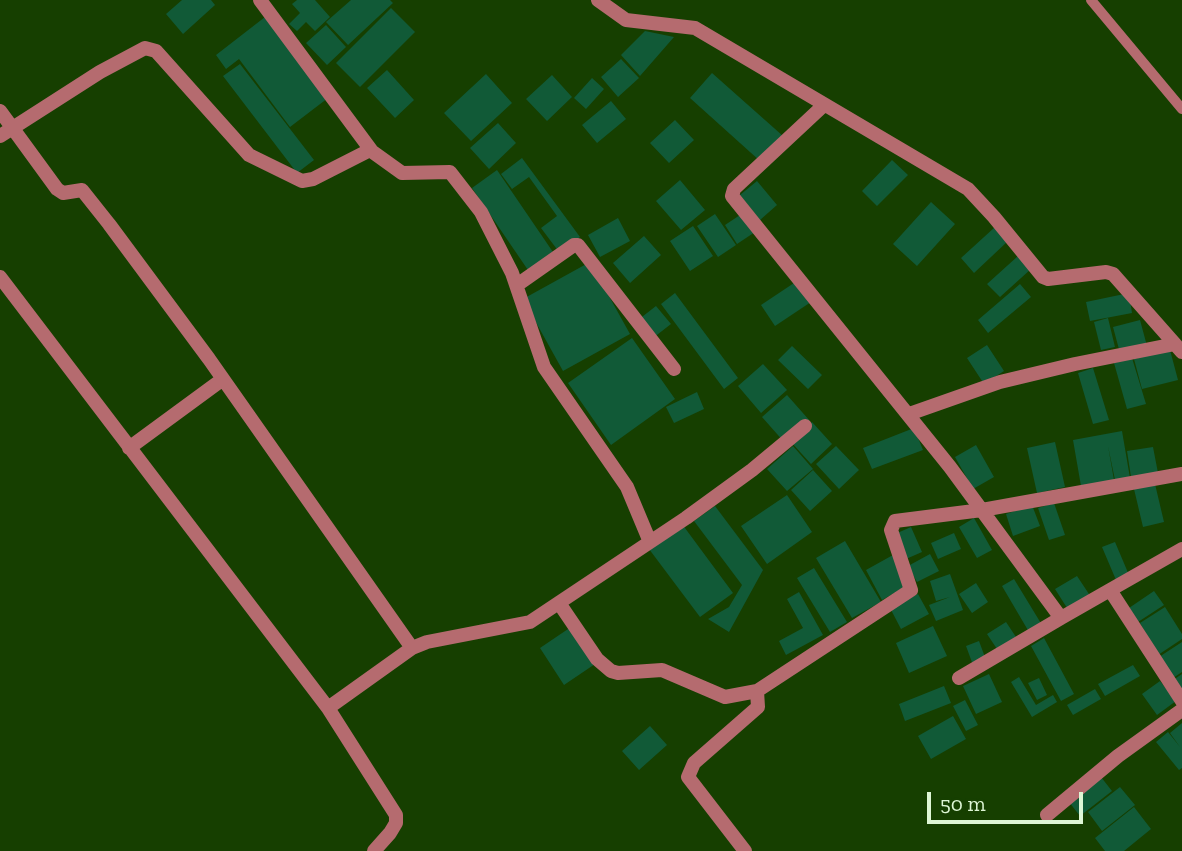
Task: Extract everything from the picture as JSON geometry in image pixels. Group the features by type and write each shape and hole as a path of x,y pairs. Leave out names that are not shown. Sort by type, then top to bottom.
{"street":[{"path":"260,0 371,150 402,173 450,172 481,212 517,285 544,367 627,487 650,542"},
{"path":"598,0 626,20 695,28 968,189 1043,277 1048,279 1105,272 1113,274 1179,348"},
{"path":"6,132 100,72 145,48 156,51 249,155 302,181 313,179 371,150"},
{"path":"824,105 734,189 732,196 909,414 1061,618"},
{"path":"0,111 6,132 60,192 64,194 80,189 84,192 223,379 412,648"},
{"path":"517,285 573,245 578,245 674,369"},
{"path":"0,276 328,708 396,815 396,823 390,833 374,851"},
{"path":"909,414 1000,382 1075,364 1179,348"},
{"path":"129,448 223,379"},
{"path":"328,708 412,648 427,642 524,624 650,542 752,470 805,426"},
{"path":"559,603 597,659 611,671 618,673 662,670 725,697 757,691 911,590 891,530 895,521 982,510 1182,474"},
{"path":"959,678 1182,549"},
{"path":"1110,590 1182,701"},
{"path":"745,851 688,777 694,763 758,707 757,691"},
{"path":"1047,815 1118,756 1182,710"}],"lane":[{"path":"1091,0 1182,109"}],"building":[{"path":"182,0 211,0 215,5 183,34 166,14"},
{"path":"297,0 315,0 330,17 315,31 306,22 297,31 289,24 300,13 292,4"},
{"path":"351,0 390,0 393,3 348,45 326,22"},
{"path":"391,8 415,32 360,87 336,63"},
{"path":"265,17 328,98 290,127 239,59 226,69 216,55"},
{"path":"326,25 346,47 327,65 306,43"},
{"path":"645,31 674,37 640,76 621,55"},
{"path":"621,59 639,78 618,97 601,77"},
{"path":"240,64 314,160 297,173 223,76"},
{"path":"387,70 414,100 395,118 367,88"},
{"path":"712,73 783,136 760,161 690,98"},
{"path":"486,74 512,103 471,141 444,113"},
{"path":"552,75 572,97 547,121 526,99"},
{"path":"592,78 604,89 586,109 574,98"},
{"path":"611,101 626,119 597,143 582,125"},
{"path":"675,120 694,140 669,163 650,143"},
{"path":"498,123 516,143 489,169 470,148"},
{"path":"522,158 580,237 559,252 541,228 557,216 529,177 512,189 501,174"},
{"path":"892,160 908,175 877,206 862,191"},
{"path":"497,170 555,255 530,273 472,188"},
{"path":"680,180 705,210 681,230 656,201"},
{"path":"757,181 777,205 760,220 740,195"},
{"path":"931,202 955,224 917,266 893,244"},
{"path":"743,213 755,232 737,244 725,225"},
{"path":"715,214 736,245 718,257 697,226"},
{"path":"618,218 630,241 600,257 588,235"},
{"path":"693,226 713,256 690,271 670,241"},
{"path":"995,227 1008,241 974,273 961,258"},
{"path":"644,236 661,255 630,283 613,263"},
{"path":"1018,256 1031,269 1000,297 987,284"},
{"path":"590,262 630,334 563,371 523,299"},
{"path":"797,281 811,302 775,326 761,305"},
{"path":"1020,284 1031,297 988,333 978,320"},
{"path":"675,293 738,378 724,389 661,304"},
{"path":"1129,293 1132,313 1090,321 1086,302"},
{"path":"656,306 671,324 653,338 638,320"},
{"path":"1108,318 1115,347 1101,350 1094,322"},
{"path":"1140,320 1147,346 1120,353 1113,327"},
{"path":"632,338 675,399 611,445 568,383"},
{"path":"987,345 1004,371 984,384 967,358"},
{"path":"792,346 822,375 808,389 778,360"},
{"path":"1170,350 1178,380 1142,389 1134,359"},
{"path":"1132,358 1146,404 1127,409 1114,363"},
{"path":"763,364 787,390 761,413 738,386"},
{"path":"1093,368 1109,420 1093,424 1078,373"},
{"path":"697,392 704,409 674,423 666,407"},
{"path":"787,395 810,421 785,443 762,417"},
{"path":"812,422 832,444 811,464 791,442"},
{"path":"914,428 923,450 872,469 863,448"},
{"path":"1122,431 1130,478 1115,480 1108,446 1114,480 1081,486 1073,440"},
{"path":"1055,442 1065,487 1037,493 1027,448"},
{"path":"976,445 994,477 973,489 955,457"},
{"path":"793,446 813,469 787,491 767,469"},
{"path":"836,446 859,470 839,489 816,464"},
{"path":"1153,447 1158,473 1131,477 1127,451"},
{"path":"813,470 832,491 810,511 791,490"},
{"path":"1155,484 1164,522 1143,527 1134,489"},
{"path":"787,495 812,532 767,564 741,526"},
{"path":"1054,503 1065,535 1049,540 1038,508"},
{"path":"1032,505 1040,526 1013,536 1006,514"},
{"path":"715,506 763,570 729,632 708,619 729,607 742,585 694,521"},
{"path":"974,518 992,550 977,558 959,527"},
{"path":"682,524 733,593 700,617 649,549"},
{"path":"911,527 922,552 906,559 895,534"},
{"path":"954,533 961,549 938,559 931,543"},
{"path":"845,541 881,602 852,618 816,558"},
{"path":"1115,542 1129,575 1116,580 1102,547"},
{"path":"930,554 939,571 917,582 908,566"},
{"path":"893,555 907,586 882,600 866,570"},
{"path":"814,568 847,622 830,632 797,578"},
{"path":"950,574 963,610 936,621 929,605 950,597 936,601 930,581"},
{"path":"1077,576 1091,597 1069,611 1055,589"},
{"path":"1014,579 1042,625 1029,632 1002,586"},
{"path":"976,583 988,602 972,613 959,594"},
{"path":"1154,591 1164,605 1138,622 1129,608"},
{"path":"799,592 823,635 786,655 779,641 803,628 787,599"},
{"path":"918,594 929,614 901,629 890,608"},
{"path":"1165,607 1182,634 1182,639 1158,655 1140,623"},
{"path":"1006,622 1016,637 997,649 987,634"},
{"path":"933,626 947,656 909,673 896,643"},
{"path":"571,627 595,664 564,685 540,648"},
{"path":"1044,638 1074,694 1061,701 1031,646"},
{"path":"979,641 986,660 973,665 966,646"},
{"path":"1182,642 1182,672 1173,678 1159,657"},
{"path":"1133,665 1140,676 1105,696 1098,684"},
{"path":"989,674 1002,702 976,714 963,686"},
{"path":"1182,674 1182,692 1173,680"},
{"path":"1019,677 1036,705 1053,695 1057,702 1032,717 1011,682"},
{"path":"1039,678 1047,695 1037,700 1028,683"},
{"path":"1160,681 1176,701 1157,715 1142,694"},
{"path":"944,686 951,703 905,721 899,704"},
{"path":"1095,689 1101,699 1073,715 1067,705"},
{"path":"965,700 978,725 966,731 953,706"},
{"path":"953,716 966,739 931,759 918,736"},
{"path":"1182,723 1182,768 1179,770 1156,742 1168,732 1180,747 1170,733"},
{"path":"650,726 667,745 639,770 622,751"},
{"path":"1101,777 1112,791 1080,816 1069,802"},
{"path":"1120,787 1135,805 1102,831 1088,812"},
{"path":"1134,807 1151,829 1124,851 1105,851 1095,838"}]}
